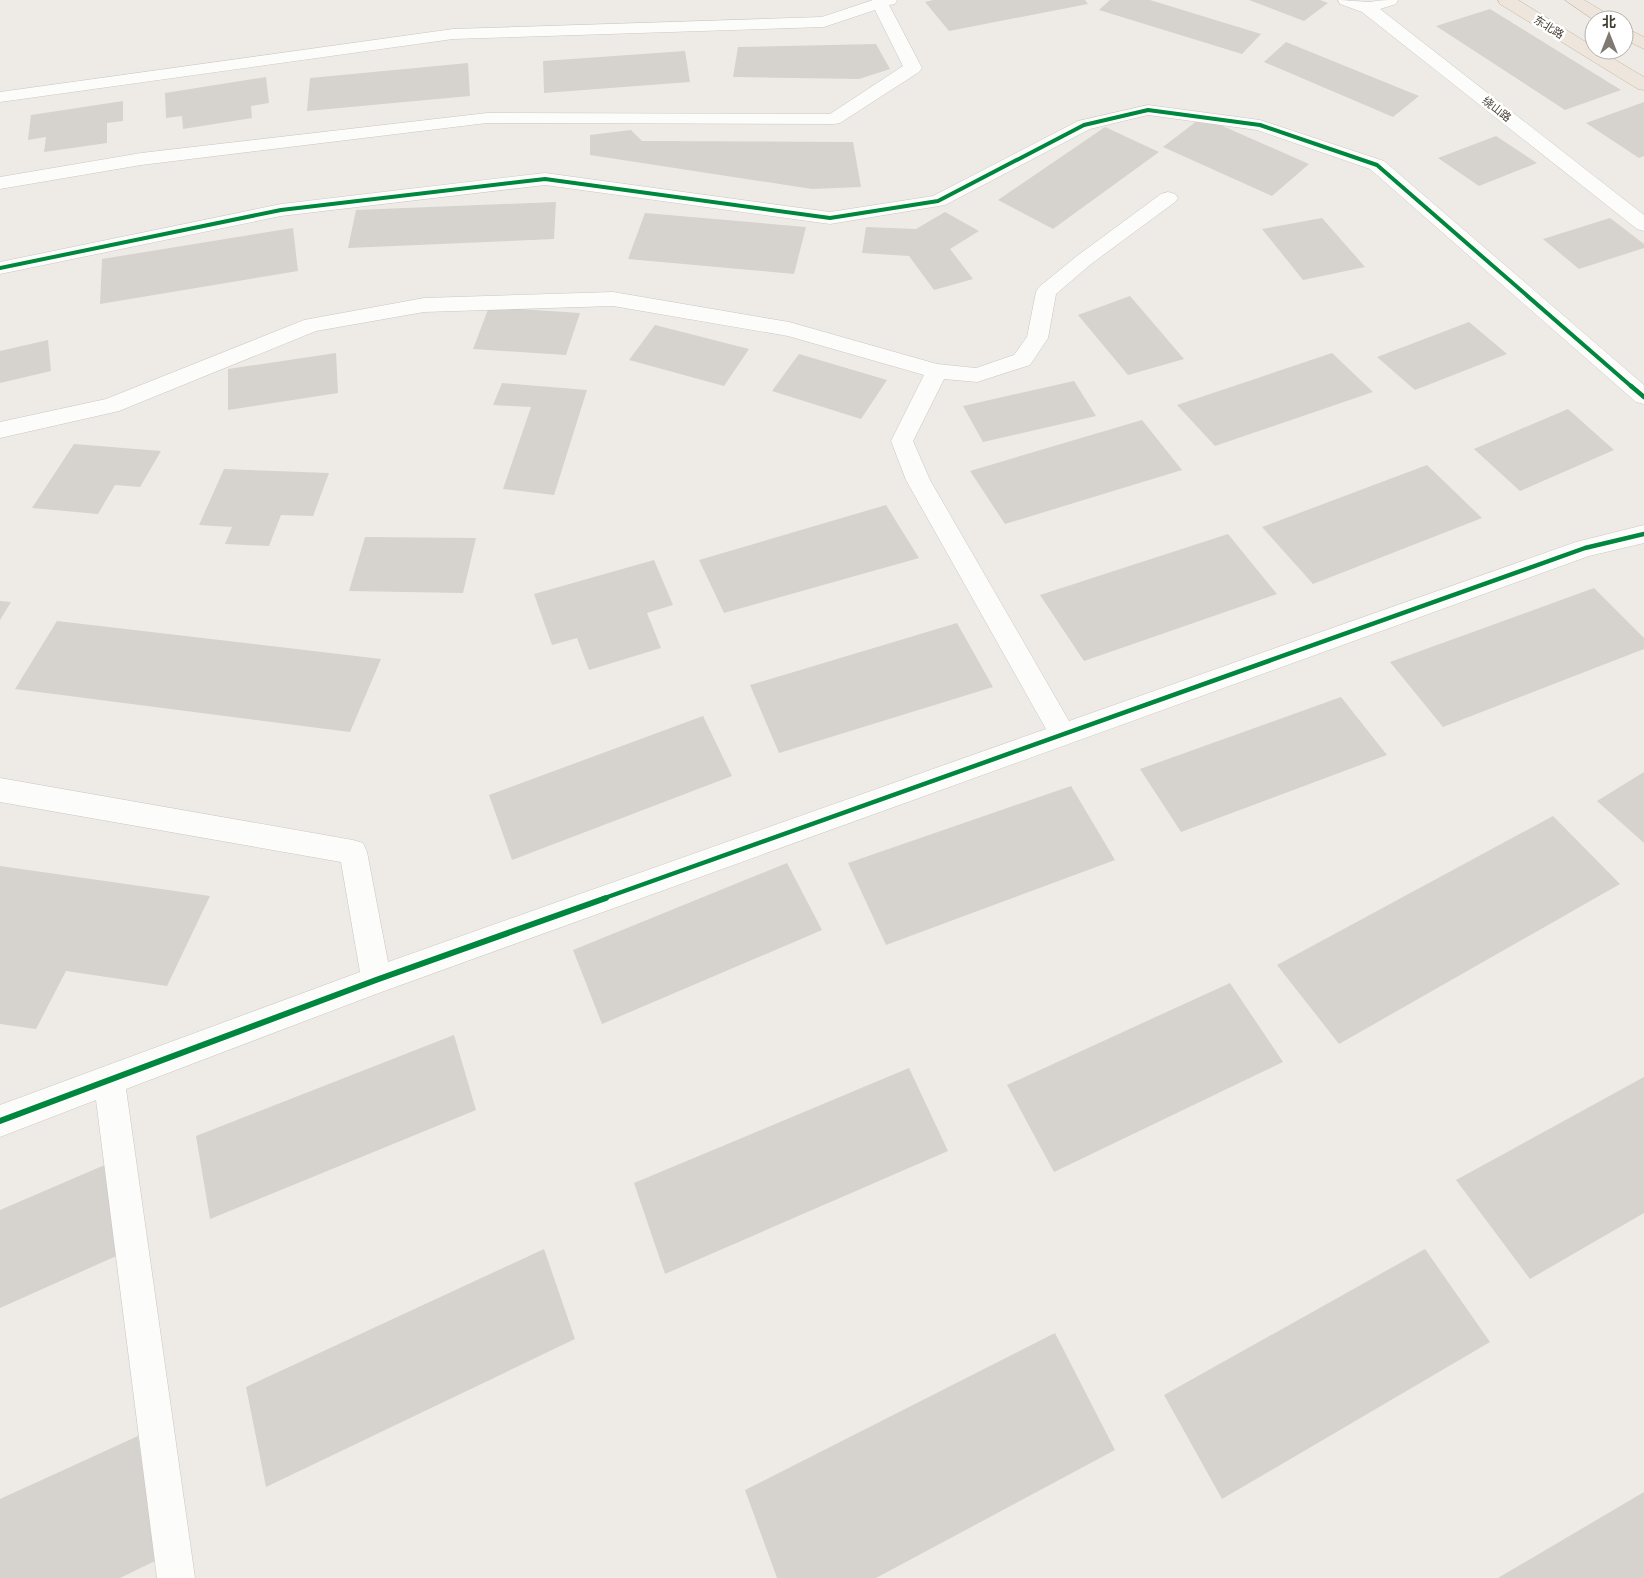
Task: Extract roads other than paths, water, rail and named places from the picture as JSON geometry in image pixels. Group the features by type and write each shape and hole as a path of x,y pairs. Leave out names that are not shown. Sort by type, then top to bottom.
{"highway":[{"name":"东北路","path":"1506,0 1644,85"},
{"path":"1573,0 1589,10"}],"street":[{"name":"绕山路","path":"1346,0 1368,8 1644,225"},
{"path":"1368,8 1390,0"},
{"path":"0,97 453,34 824,22 884,1 913,68 834,119 488,118 141,159 0,183"},
{"path":"0,268 281,210 545,179 830,218 938,201 1084,125 1148,110 1260,125 1377,166 1644,397"},
{"path":"0,430 111,406 311,325 424,305 613,299 789,329 937,371 977,375 1022,360 1037,338 1046,292 1084,260 1168,198"},
{"path":"937,371 902,441 918,480 1063,734"},
{"path":"0,1121 376,980 1063,734 1585,548 1644,534"},
{"path":"0,790 353,852 376,980"},
{"path":"109,1080 176,1578"}]}
